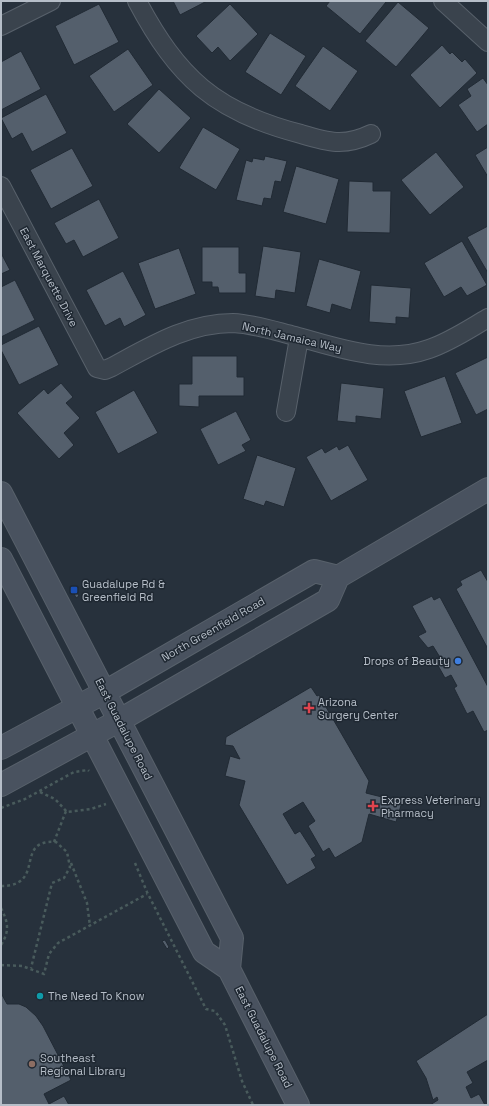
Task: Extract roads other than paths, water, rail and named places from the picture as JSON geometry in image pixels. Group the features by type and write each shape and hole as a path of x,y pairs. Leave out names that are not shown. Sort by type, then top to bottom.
{"main road":[{"path":"1,785 106,727 328,600 338,576 488,489"},
{"name":"East Guadalupe Road","path":"1,493 91,700 106,727 204,952 229,969 298,1105"},
{"name":"East Guadalupe Road","path":"1,559 91,700 232,938 229,969"},
{"name":"North Greenfield Road","path":"1,748 91,700 314,571 338,576"}],"street":[{"path":"1,26 51,1"},
{"path":"137,1 153,31 179,66 209,95 255,121 281,130 329,141 345,143 358,140 371,134"},
{"path":"444,1 488,42"},
{"name":"East Marquette Drive","path":"1,186 97,368"},
{"name":"North Jamaica Way","path":"97,368 105,370 172,335 211,325 233,323 254,326 375,356 406,354 430,349 488,318"},
{"path":"286,412 299,338"}],"place":[{"name":"Guadalupe Rd & Greenfield Rd","path":"74,590"},
{"name":"Drops of Beauty","path":"458,661"},
{"name":"Arizona Surgery Center","path":"309,708"},
{"name":"Express Veterinary Pharmacy","path":"373,806"},
{"name":"The Need To Know","path":"40,996"},
{"name":"Southeast Regional Library","path":"32,1064"}]}
